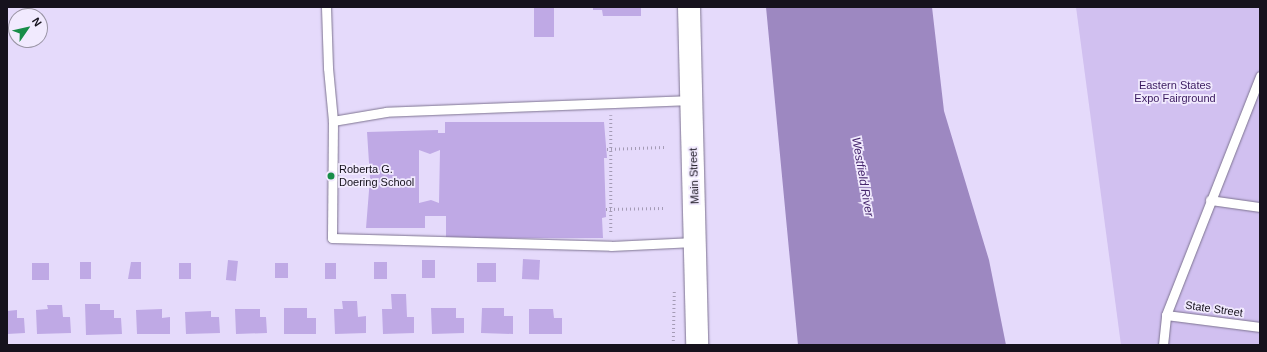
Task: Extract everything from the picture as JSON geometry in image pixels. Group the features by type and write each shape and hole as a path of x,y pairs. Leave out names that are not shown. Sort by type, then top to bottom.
{"main road":[{"name":"Main Street","path":"690,7 697,345"}],"lane":[{"path":"326,7 328,68 333,121 332,238 620,246 696,242"},
{"path":"1163,345 1166,315 1260,76"},
{"path":"333,121 386,112 692,100"},
{"path":"1210,200 1260,207"},
{"name":"State Street","path":"1166,315 1260,327"}],"path":[{"path":"611,103 611,235"},
{"path":"606,150 664,147"},
{"path":"606,209 663,208"},
{"path":"673,345 674,284"}],"green space":[{"name":"Eastern States Expo Fairground","path":"1076,7 1260,7 1260,345 1121,345"}],"water":[{"name":"Westfield River","path":"766,7 932,7 944,111 989,260 1006,345 798,345"}],"building":[{"path":"534,7 554,7 554,37 534,37"},
{"path":"593,7 641,7 641,16 603,16 602,10 593,10"},
{"path":"445,122 604,122 607,158 604,158 606,217 602,218 603,238 446,238 446,216 425,216 425,228 366,228 370,178 367,132 438,130 438,133 445,133","holes":["419,150 430,154 440,150 439,203 431,200 419,203"]},
{"path":"523,259 540,260 539,280 522,279"},
{"path":"228,260 238,261 236,281 226,280"},
{"path":"422,260 435,260 435,278 422,278"},
{"path":"80,262 91,262 91,279 80,279"},
{"path":"131,262 141,262 141,279 128,279"},
{"path":"374,262 387,262 387,279 374,279"},
{"path":"32,263 49,263 49,280 32,280"},
{"path":"179,263 191,263 191,279 179,279"},
{"path":"275,263 288,263 288,278 275,278"},
{"path":"325,263 336,263 336,279 325,279"},
{"path":"477,263 496,263 496,282 477,282"},
{"path":"391,294 406,294 407,317 414,317 414,333 383,334 382,309 392,309"},
{"path":"342,301 357,301 358,317 366,316 366,333 335,334 334,309 343,309"},
{"path":"85,304 100,304 100,310 114,310 114,318 121,318 122,334 86,335"},
{"path":"47,305 62,305 63,317 70,317 71,333 37,334 36,310 48,309"},
{"path":"284,308 307,308 307,318 316,318 316,334 284,334"},
{"path":"431,308 456,308 456,318 464,318 464,333 432,334"},
{"path":"482,308 504,308 504,316 513,316 513,334 481,333"},
{"path":"162,309 162,318 170,317 170,334 137,334 136,310"},
{"path":"235,309 260,309 260,317 266,317 267,333 236,334"},
{"path":"529,309 553,309 554,318 562,318 562,334 529,334"},
{"path":"17,310 17,318 24,318 25,333 7,334 7,311"},
{"path":"211,311 211,317 219,317 220,333 186,334 185,312"}],"place":[{"name":"Roberta G. Doering School","path":"331,176"}]}
